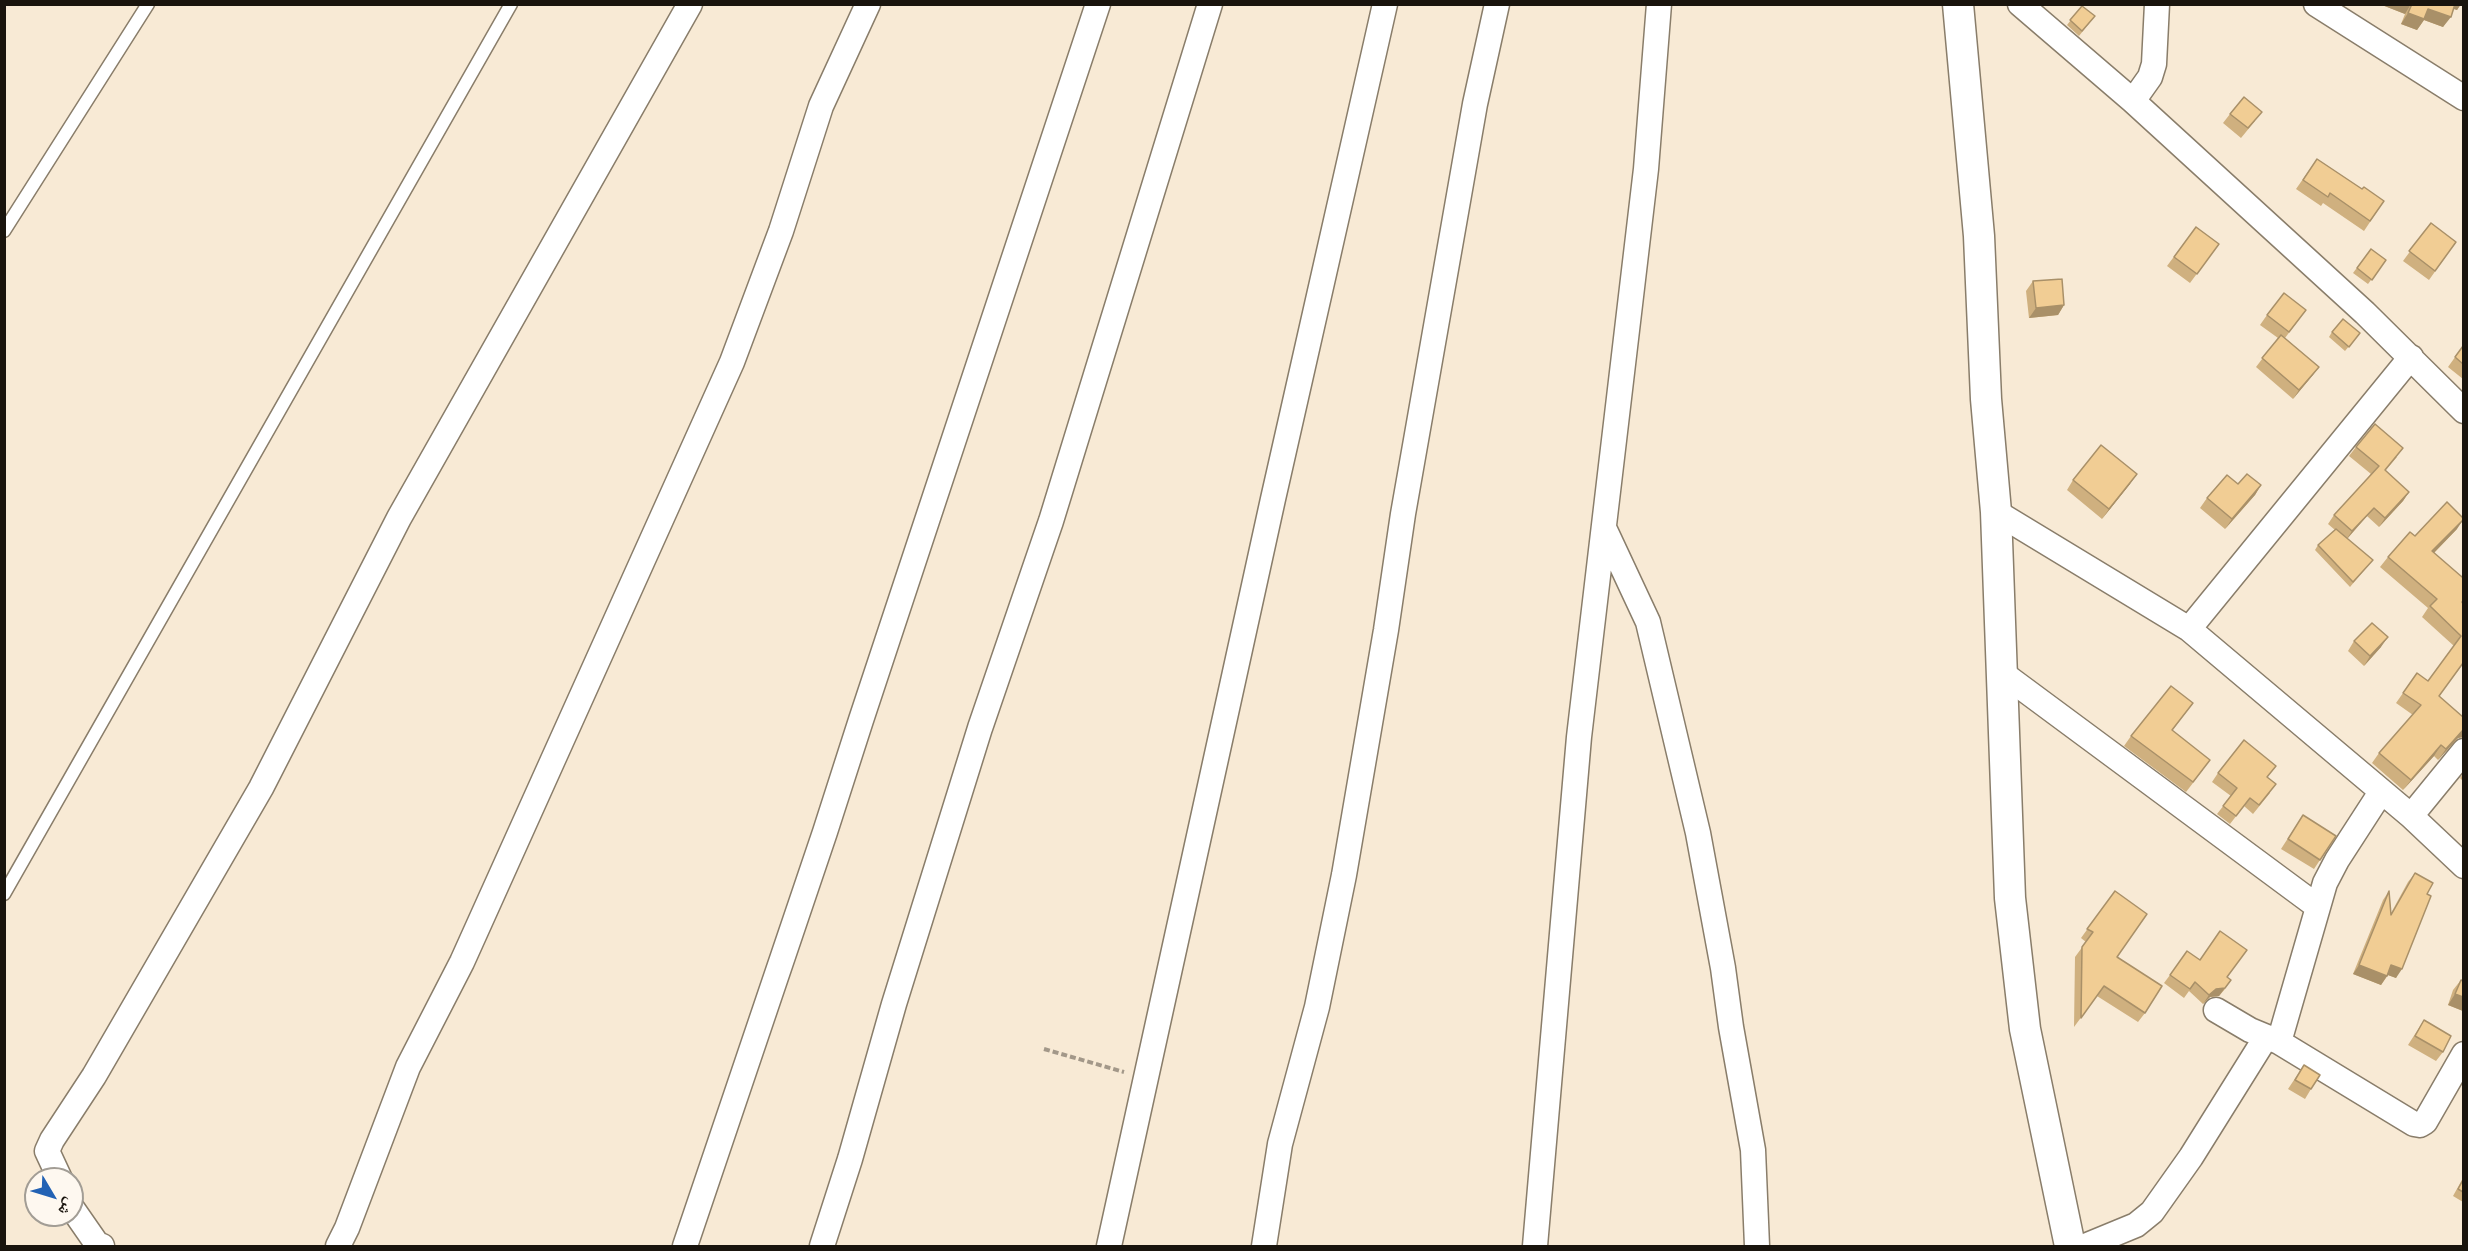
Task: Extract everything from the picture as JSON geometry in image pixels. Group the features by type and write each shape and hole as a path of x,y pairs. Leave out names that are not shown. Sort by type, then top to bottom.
{"street":[{"path":"54,1167 47,1151 52,1140 94,1076 261,788 399,519 690,4"},
{"path":"338,1246 347,1228 408,1067 462,962 732,362 781,231 821,106 868,4"},
{"path":"685,1246 825,832 1098,4"},
{"path":"822,1246 962,783 1051,521 1210,4"},
{"path":"1109,1246 1385,4"},
{"path":"1264,1246 1280,1144 1317,1007 1344,875 1386,630 1402,514 1475,104 1497,4"},
{"path":"1535,1246 1579,737 1646,169 1659,4"},
{"path":"1958,4 1979,236 1986,399 1996,512 2010,898 2025,1029 2070,1246"},
{"path":"2020,4 2133,101 2411,357 2463,411"},
{"path":"2133,101 2150,77 2154,64 2157,4"},
{"path":"2316,4 2460,88"},
{"path":"2189,629 2411,357"},
{"path":"1996,512 2189,629 2411,816 2463,866"},
{"path":"1605,530 1648,622 1698,833 1719,946 1740,1083 1754,1150 1757,1246"},
{"path":"2002,673 2318,907"},
{"path":"2411,816 2463,751"},
{"path":"2085,1246 2136,1225 2152,1212 2272,1039 2325,883 2380,792"},
{"path":"2216,1010 2250,1030 2272,1039 2414,1124 2420,1125 2426,1122 2463,1054"},
{"path":"84,1226 96,1244 102,1246"}],"lane":[{"path":"4,231 148,4"},
{"path":"4,894 511,4"}],"path":[{"path":"1044,1049 1145,1078"}],"building":[{"path":"2412,4 2455,4 2451,17 2428,9 2424,19 2408,13"},
{"path":"2082,6 2095,16 2082,31 2070,20"},
{"path":"2244,97 2262,112 2248,128 2230,114"},
{"path":"2317,159 2384,201 2370,221 2330,193 2328,197 2303,180"},
{"path":"2431,223 2456,242 2435,271 2409,251"},
{"path":"2196,227 2219,244 2197,274 2174,257"},
{"path":"2371,249 2386,260 2372,280 2357,268"},
{"path":"2062,279 2064,305 2036,308 2033,281"},
{"path":"2284,293 2306,310 2289,332 2267,315"},
{"path":"2343,319 2360,333 2349,347 2332,332"},
{"path":"2281,335 2319,367 2299,390 2262,358"},
{"path":"2463,346 2463,364 2455,357"},
{"path":"2375,424 2403,448 2385,470 2409,492 2385,518 2374,508 2352,531 2334,515 2379,466 2356,447"},
{"path":"2101,445 2137,474 2109,509 2073,480"},
{"path":"2247,474 2261,485 2232,519 2207,498 2227,475 2238,484"},
{"path":"2447,502 2463,520 2432,551 2462,577 2463,575 2463,663 2439,696 2463,717 2463,730 2446,749 2441,745 2411,780 2379,753 2421,705 2403,693 2417,673 2428,681 2461,636 2430,606 2437,599 2388,557 2410,532 2415,536"},
{"path":"2336,529 2373,560 2353,582 2318,545"},
{"path":"2372,623 2388,637 2370,656 2354,641"},
{"path":"2171,686 2193,703 2172,730 2210,760 2193,782 2131,736"},
{"path":"2244,740 2276,766 2267,777 2276,784 2259,805 2250,798 2236,816 2223,806 2237,788 2218,773"},
{"path":"2303,815 2336,836 2320,860 2288,839"},
{"path":"2415,873 2433,883 2427,894 2431,896 2402,969 2391,965 2387,976 2359,965 2389,891 2391,915"},
{"path":"2115,891 2147,914 2117,957 2162,986 2145,1013 2104,986 2081,1018 2082,947 2093,932 2087,929"},
{"path":"2220,931 2247,950 2227,977 2231,980 2225,988 2216,989 2209,995 2195,982 2190,989 2170,975 2187,951 2200,960"},
{"path":"2461,980 2463,981 2463,997 2455,994"},
{"path":"2424,1020 2451,1036 2443,1052 2415,1036"},
{"path":"2304,1065 2320,1075 2311,1089 2295,1080"},
{"path":"2463,1180 2463,1192 2458,1189"}]}
